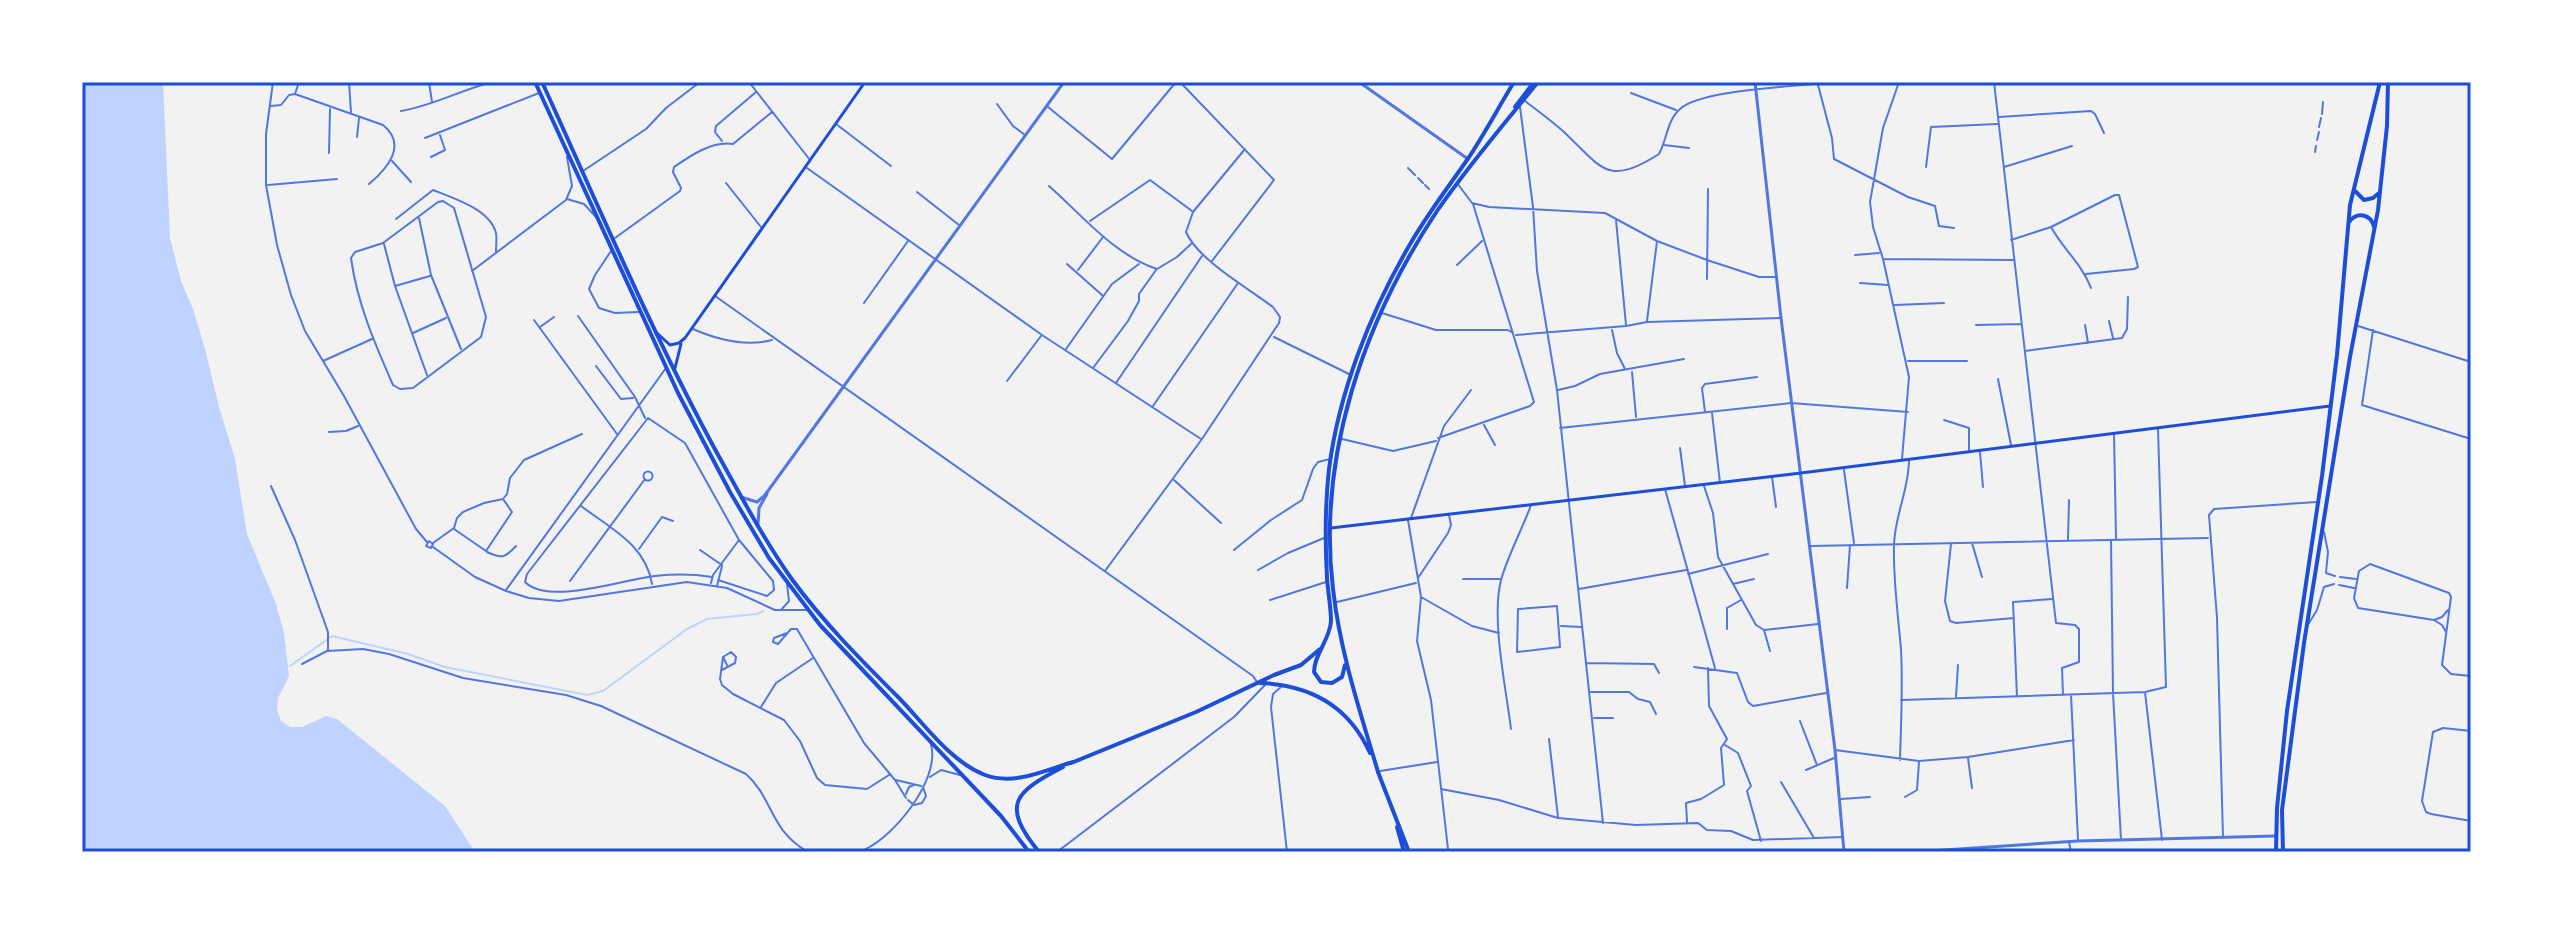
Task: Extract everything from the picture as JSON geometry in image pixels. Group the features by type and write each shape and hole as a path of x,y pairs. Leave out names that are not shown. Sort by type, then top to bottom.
{"main road":[{"path":"535,82 666,368 730,492 787,584 931,744 1001,816 1029,852"},
{"path":"542,82 676,375 759,529 816,609 964,763 987,775 1007,779 1073,762 1196,712 1309,659 1319,650 1329,633"},
{"path":"676,375 676,357 691,328 865,82"},
{"path":"1515,82 1468,159 1432,208 1391,278 1352,375 1331,459 1325,537 1331,614 1329,633 1314,667 1318,679 1328,684 1339,680 1344,673 1335,603 1332,487 1352,389 1380,312 1414,247 1457,183 1536,82"},
{"path":"1483,151 1536,82"},
{"path":"2276,852 2275,836 2294,653 2318,502 2348,226 2354,184 2380,82"},
{"path":"2283,852 2282,810 2307,627 2381,188 2388,82"},
{"path":"2354,184 2355,193 2364,200 2375,197 2381,188"},
{"path":"2348,226 2354,217 2362,215 2371,220 2374,230"},
{"path":"656,331 670,345 685,338"},
{"path":"1331,528 1772,477 2330,406"},
{"path":"1340,635 1378,772"},
{"path":"1258,683 1311,691 1346,715 1363,737 1407,852"},
{"path":"1039,852 1019,820 1019,797 1029,785 1073,762"}],"street":[{"path":"273,82 266,134 266,185 277,245 291,295 301,323 416,529 427,542 475,577 529,598 559,601 687,582 717,586 780,611 808,610"},
{"path":"295,94 299,82"},
{"path":"349,82 351,113"},
{"path":"429,82 432,103"},
{"path":"401,111 492,82"},
{"path":"582,171 646,129 666,108 700,82"},
{"path":"749,82 811,161"},
{"path":"759,529 758,511 769,491 1064,82"},
{"path":"1047,106 1112,159 1176,82"},
{"path":"1180,82 1274,182 1212,261"},
{"path":"1359,82 1468,159"},
{"path":"1755,82 1791,403 1835,750 1844,852"},
{"path":"1631,93 1678,110 1708,98 1832,82"},
{"path":"1899,82 1883,128 1871,212 1907,361 1908,412 1902,460"},
{"path":"1994,82 2053,599 2057,624 2075,625 2079,629 2079,662 2062,668 2063,695"},
{"path":"1818,84 1832,138 1834,159 1908,197 1935,206 1939,226 1954,228"},
{"path":"723,142 715,132 716,126 756,92"},
{"path":"425,138 540,93"},
{"path":"269,106 281,105 289,95 295,94 383,125 392,134 395,143 392,160 369,184"},
{"path":"1524,100 1564,132 1588,158 1614,172 1625,171 1659,154 1678,110"},
{"path":"2319,127 2323,102"},
{"path":"997,104 1013,126 1025,135"},
{"path":"1519,105 1533,207 1537,271 1557,390 1603,823"},
{"path":"329,153 330,108"},
{"path":"1998,117 2091,111 2104,133"},
{"path":"614,239 680,191 674,167 692,155 723,142 733,144 772,112"},
{"path":"357,137 359,117"},
{"path":"835,124 891,166"},
{"path":"1926,167 1931,127 1999,124"},
{"path":"2317,140 2319,132"},
{"path":"431,157 445,150 440,134"},
{"path":"1663,145 1689,148"},
{"path":"2003,167 2072,146"},
{"path":"2315,152 2316,146"},
{"path":"1104,572 1202,439 1279,323 1277,312 1203,255 1186,232 1193,212 1245,149"},
{"path":"471,271 566,200 572,179 566,150"},
{"path":"392,160 411,182"},
{"path":"806,168 1042,335 1202,439"},
{"path":"1408,168 1415,175"},
{"path":"1418,178 1429,189"},
{"path":"266,185 337,179"},
{"path":"1088,222 1150,180 1193,212"},
{"path":"726,183 762,228"},
{"path":"1340,438 1393,451 1411,448 1483,424 1534,402 1472,203 1457,183"},
{"path":"1049,186 1104,236 1142,263 1157,269"},
{"path":"1707,279 1708,189"},
{"path":"396,219 433,190 478,211 488,219 495,230 496,253"},
{"path":"917,192 959,225"},
{"path":"2011,240 2051,227 2115,195 2121,197 2138,267 2086,274"},
{"path":"566,200 584,204 598,219"},
{"path":"443,201 454,208 486,325 481,337 413,388 396,388 373,339 359,299 351,258 355,252 383,243 418,217 438,202 443,201"},
{"path":"1472,203 1489,207 1605,213 1657,241 1707,260 1759,277 1776,277"},
{"path":"418,217 431,275 461,350"},
{"path":"1616,219 1626,326"},
{"path":"2051,227 2062,247 2086,274 2091,288"},
{"path":"1076,272 1104,236"},
{"path":"864,303 909,240"},
{"path":"1457,265 1484,240"},
{"path":"1647,322 1657,241"},
{"path":"383,243 395,286 428,375"},
{"path":"1093,369 1123,330 1139,301 1139,294 1157,269 1192,243"},
{"path":"612,250 589,289 599,308 615,313 640,312"},
{"path":"1855,255 1880,253"},
{"path":"1115,384 1203,255"},
{"path":"1883,259 2014,260"},
{"path":"1065,350 1102,296 1126,271 1142,263"},
{"path":"1067,264 1102,296"},
{"path":"395,286 431,275"},
{"path":"1152,407 1239,282"},
{"path":"1860,283 1889,285"},
{"path":"714,296 1253,676 1258,683"},
{"path":"2025,351 2122,338 2127,329 2128,297"},
{"path":"1894,305 1944,303"},
{"path":"1380,312 1436,330 1508,330 1514,334 1612,328 1647,322 1781,318"},
{"path":"578,316 635,397 646,418 685,443 739,540 773,581 772,593 767,596 718,580"},
{"path":"539,327 554,317"},
{"path":"412,333 446,318"},
{"path":"534,320 617,435"},
{"path":"2109,321 2113,339"},
{"path":"1976,325 2022,324"},
{"path":"2085,325 2088,344"},
{"path":"2356,325 2471,362"},
{"path":"691,328 721,340 762,343 774,340"},
{"path":"1612,328 1617,353 1626,370"},
{"path":"2373,330 2362,405 2471,439"},
{"path":"1007,381 1042,335"},
{"path":"1272,336 1352,375"},
{"path":"322,361 373,339"},
{"path":"1557,390 1575,386 1600,374 1684,359"},
{"path":"1907,361 1967,361"},
{"path":"596,366 621,399 635,397"},
{"path":"506,591 666,368"},
{"path":"1631,370 1636,419"},
{"path":"1705,413 1702,388 1705,384 1757,377"},
{"path":"1998,379 2012,446"},
{"path":"1448,849 1427,677 1417,641 1421,597 1409,519 1438,440 1456,407 1471,390"},
{"path":"1559,428 1791,403 1908,412"},
{"path":"1712,412 1720,483"},
{"path":"646,418 527,574 525,582 530,588 541,590 575,590 651,576 712,577"},
{"path":"1944,420 1969,428 1969,452"},
{"path":"1483,424 1495,445"},
{"path":"329,432 346,431 360,425"},
{"path":"1901,700 2017,698 2145,692 2163,688 2167,683 2158,428"},
{"path":"2114,433 2116,540"},
{"path":"427,542 427,548 454,528 463,512 503,499 510,478 524,460 582,434"},
{"path":"1680,448 1685,487"},
{"path":"1980,450 1983,487"},
{"path":"1234,550 1302,500 1313,469 1318,462 1331,459"},
{"path":"1900,760 1901,700 1894,543 1898,513 1908,483 1909,460"},
{"path":"1844,468 1852,544 1847,588"},
{"path":"1772,477 1776,507"},
{"path":"570,581 645,479"},
{"path":"1173,479 1221,523"},
{"path":"1703,485 1713,513 1715,545 1723,568 1756,625 1764,630 1818,624"},
{"path":"271,486 295,540 328,632 327,651"},
{"path":"1665,489 1715,668"},
{"path":"741,497 757,502 769,491"},
{"path":"486,551 512,512 503,499"},
{"path":"2068,540 2069,500"},
{"path":"2223,838 2217,618 2209,515 2214,509 2318,502"},
{"path":"1511,729 1499,606 1502,579 1531,505"},
{"path":"581,506 638,550 651,576 652,585"},
{"path":"1335,603 1417,581 1450,529 1449,514"},
{"path":"638,550 662,517 673,521"},
{"path":"454,528 500,558 505,558 516,546"},
{"path":"2323,528 2328,552 2326,573 2335,576"},
{"path":"1258,570 1325,537"},
{"path":"1810,546 2210,538"},
{"path":"711,585 712,577 739,540"},
{"path":"2111,540 2113,693 2121,841"},
{"path":"1971,542 1982,577"},
{"path":"1951,543 1945,601 1950,621 2014,618"},
{"path":"700,550 722,565"},
{"path":"1687,574 1723,568 1768,554"},
{"path":"2446,632 2434,620 2361,610 2354,602 2361,568 2370,564 2444,589 2451,597 2442,665 2451,674 2471,676"},
{"path":"717,586 722,565"},
{"path":"1578,589 1686,570"},
{"path":"2340,577 2357,579"},
{"path":"1463,579 1502,579"},
{"path":"1732,584 1754,579"},
{"path":"1270,600 1327,582"},
{"path":"780,611 789,601 787,584"},
{"path":"2307,627 2317,610 2324,587 2334,584"},
{"path":"2339,585 2355,588"},
{"path":"1421,597 1472,626 1500,633"},
{"path":"2017,698 2014,601 2053,599"},
{"path":"1727,629 1727,608 1741,600"},
{"path":"1557,606 1560,626 1559,648 1516,651 1518,609 1557,606"},
{"path":"2434,620 2449,609"},
{"path":"1560,626 1582,627"},
{"path":"787,633 797,629 864,743 906,798 912,804 920,804 925,799 922,787 895,780"},
{"path":"1764,630 1770,651"},
{"path":"302,664 327,651 350,648 389,654 463,678 545,690 601,706 746,774 755,782 778,827 789,840 808,852"},
{"path":"721,670 735,663 736,657 729,652 723,657 721,670 720,679 728,691 777,715 789,725 817,778 825,785 867,789 890,774"},
{"path":"723,657 727,665"},
{"path":"761,707 776,683 814,657"},
{"path":"1586,663 1654,664 1659,673"},
{"path":"1956,698 1958,665"},
{"path":"1694,667 1737,673 1748,702 1753,706 1827,693"},
{"path":"1687,824 1686,803 1723,787 1721,750 1727,741 1708,702 1708,668"},
{"path":"1057,852 1234,717 1267,683"},
{"path":"1285,685 1273,694 1271,707 1287,852"},
{"path":"1589,692 1629,692 1638,699 1650,702 1656,714"},
{"path":"2145,692 2162,840"},
{"path":"2071,695 2078,841"},
{"path":"1593,718 1613,718"},
{"path":"1800,721 1817,765"},
{"path":"2471,731 2443,728 2433,732 2422,801 2426,812 2471,821"},
{"path":"1549,739 1558,818"},
{"path":"1835,750 1919,761 1968,757 2074,740"},
{"path":"858,852 887,836 912,804 934,758 931,744"},
{"path":"1724,745 1738,753 1751,786 1747,791 1761,841"},
{"path":"1806,770 1835,757"},
{"path":"1968,757 1972,788"},
{"path":"1905,797 1917,790 1919,761"},
{"path":"1378,772 1438,762"},
{"path":"926,780 941,770 962,776"},
{"path":"1781,782 1815,839"},
{"path":"906,798 907,789 914,785"},
{"path":"1441,789 1499,800 1558,818 1603,823 1698,823 1707,830 1731,831 1761,841 1843,837"},
{"path":"1839,799 1870,797"},
{"path":"1914,852 2078,841 2275,836"},
{"path":"2069,842 2071,852"},
{"path":"2043,852 2044,844"}],"water":[{"path":"82,82 163,82 170,238 235,459 247,534 276,604 284,633 289,676 278,698 277,710 281,721 290,727 302,727 326,716 337,719 445,806 475,852 82,852"}],"waterway":[{"path":"290,666 332,636 408,654 445,667 587,695 603,691 687,629 707,619 763,611"}]}
